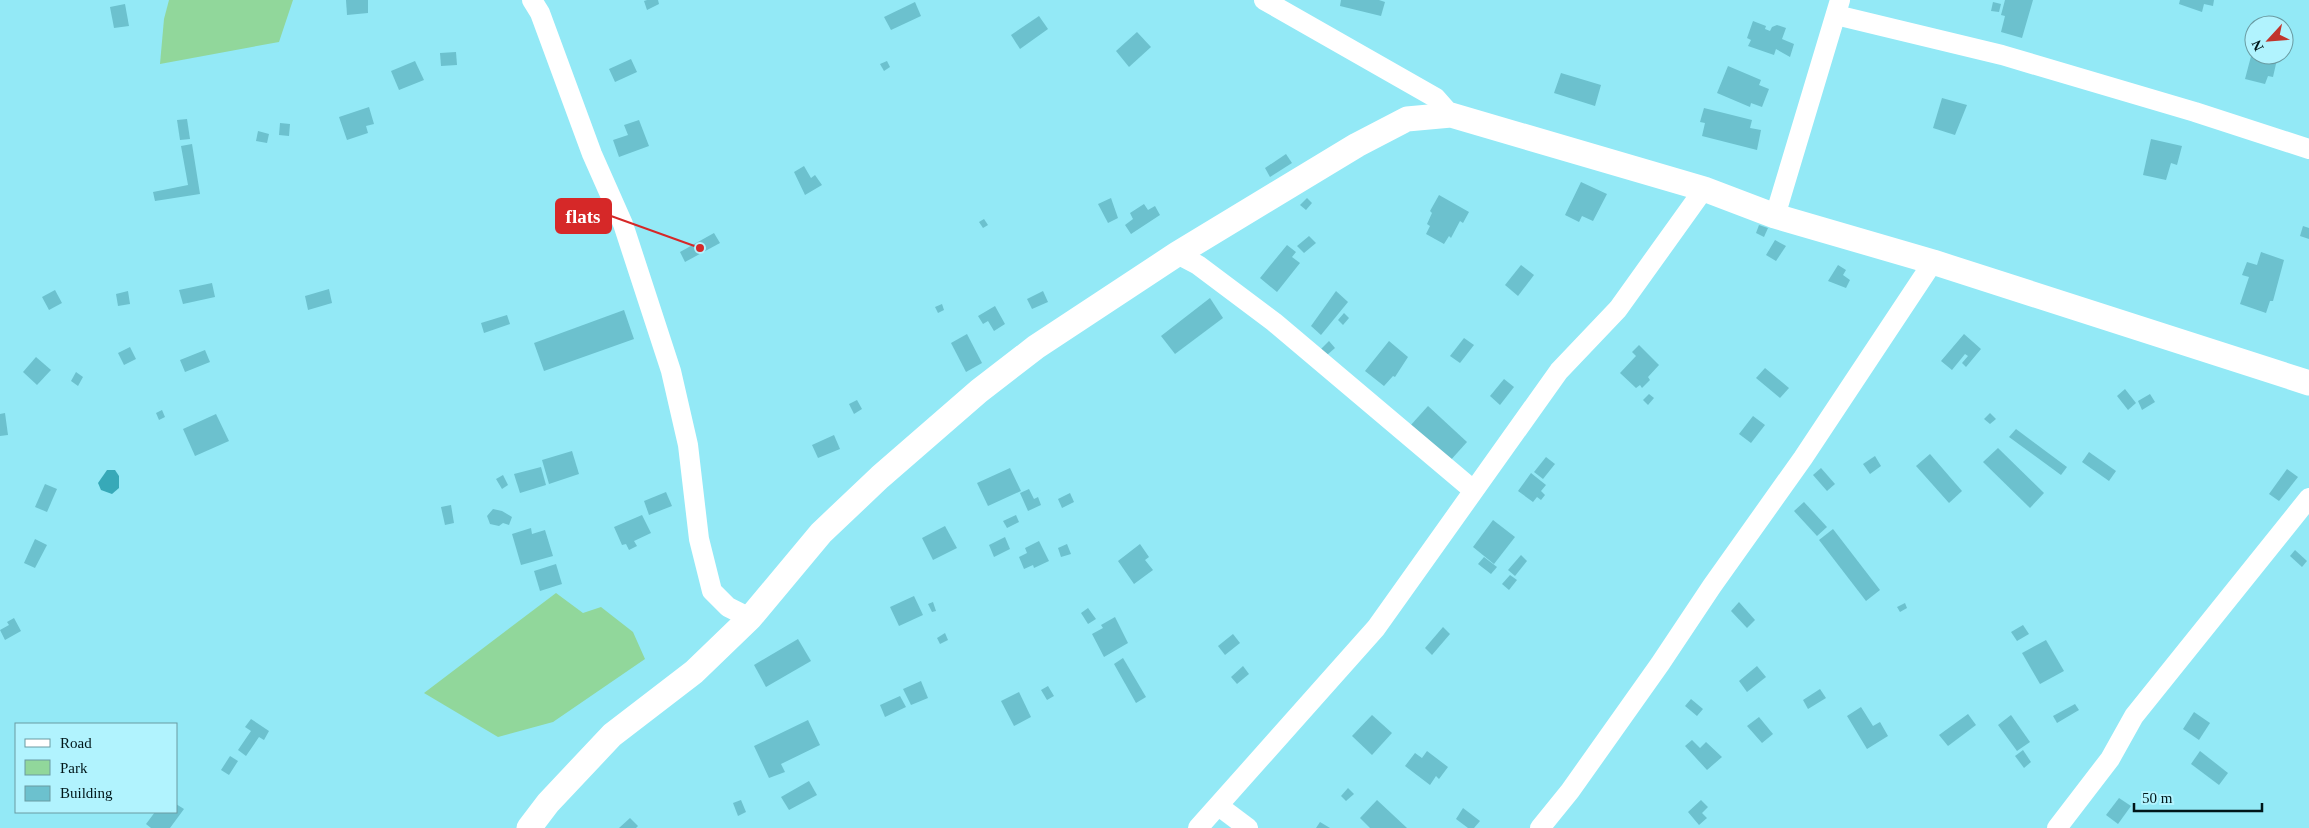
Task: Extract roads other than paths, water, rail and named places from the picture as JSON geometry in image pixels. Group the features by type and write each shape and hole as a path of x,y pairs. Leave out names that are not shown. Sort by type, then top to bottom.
{"street":[{"path":"532,0 540,13 592,154 623,224 671,371 688,445 699,539 712,591 728,606 750,618"},
{"path":"1264,0 1436,98 1451,115"},
{"path":"1775,216 1838,7 2195,112 2309,149"},
{"path":"529,828 548,803 612,735 694,672 750,618 821,533 979,391 1036,347 1177,254 1357,145 1407,119 1451,115 1704,190 1775,216 1933,262 2309,384"},
{"path":"1198,828 1220,806 1376,628 1558,371 1618,309 1704,190"},
{"path":"1177,254 1198,266 1274,322 1473,490"},
{"path":"1540,828 1570,791 1660,664 1712,586 1803,458 1933,262"},
{"path":"2057,828 2110,759 2134,716 2309,498"},
{"path":"1220,806 1248,828"}],"water":[{"path":"107,470 115,470 119,476 119,488 112,494 101,490 98,483"}],"place":[{"name":"flats","path":"700,248"}]}
